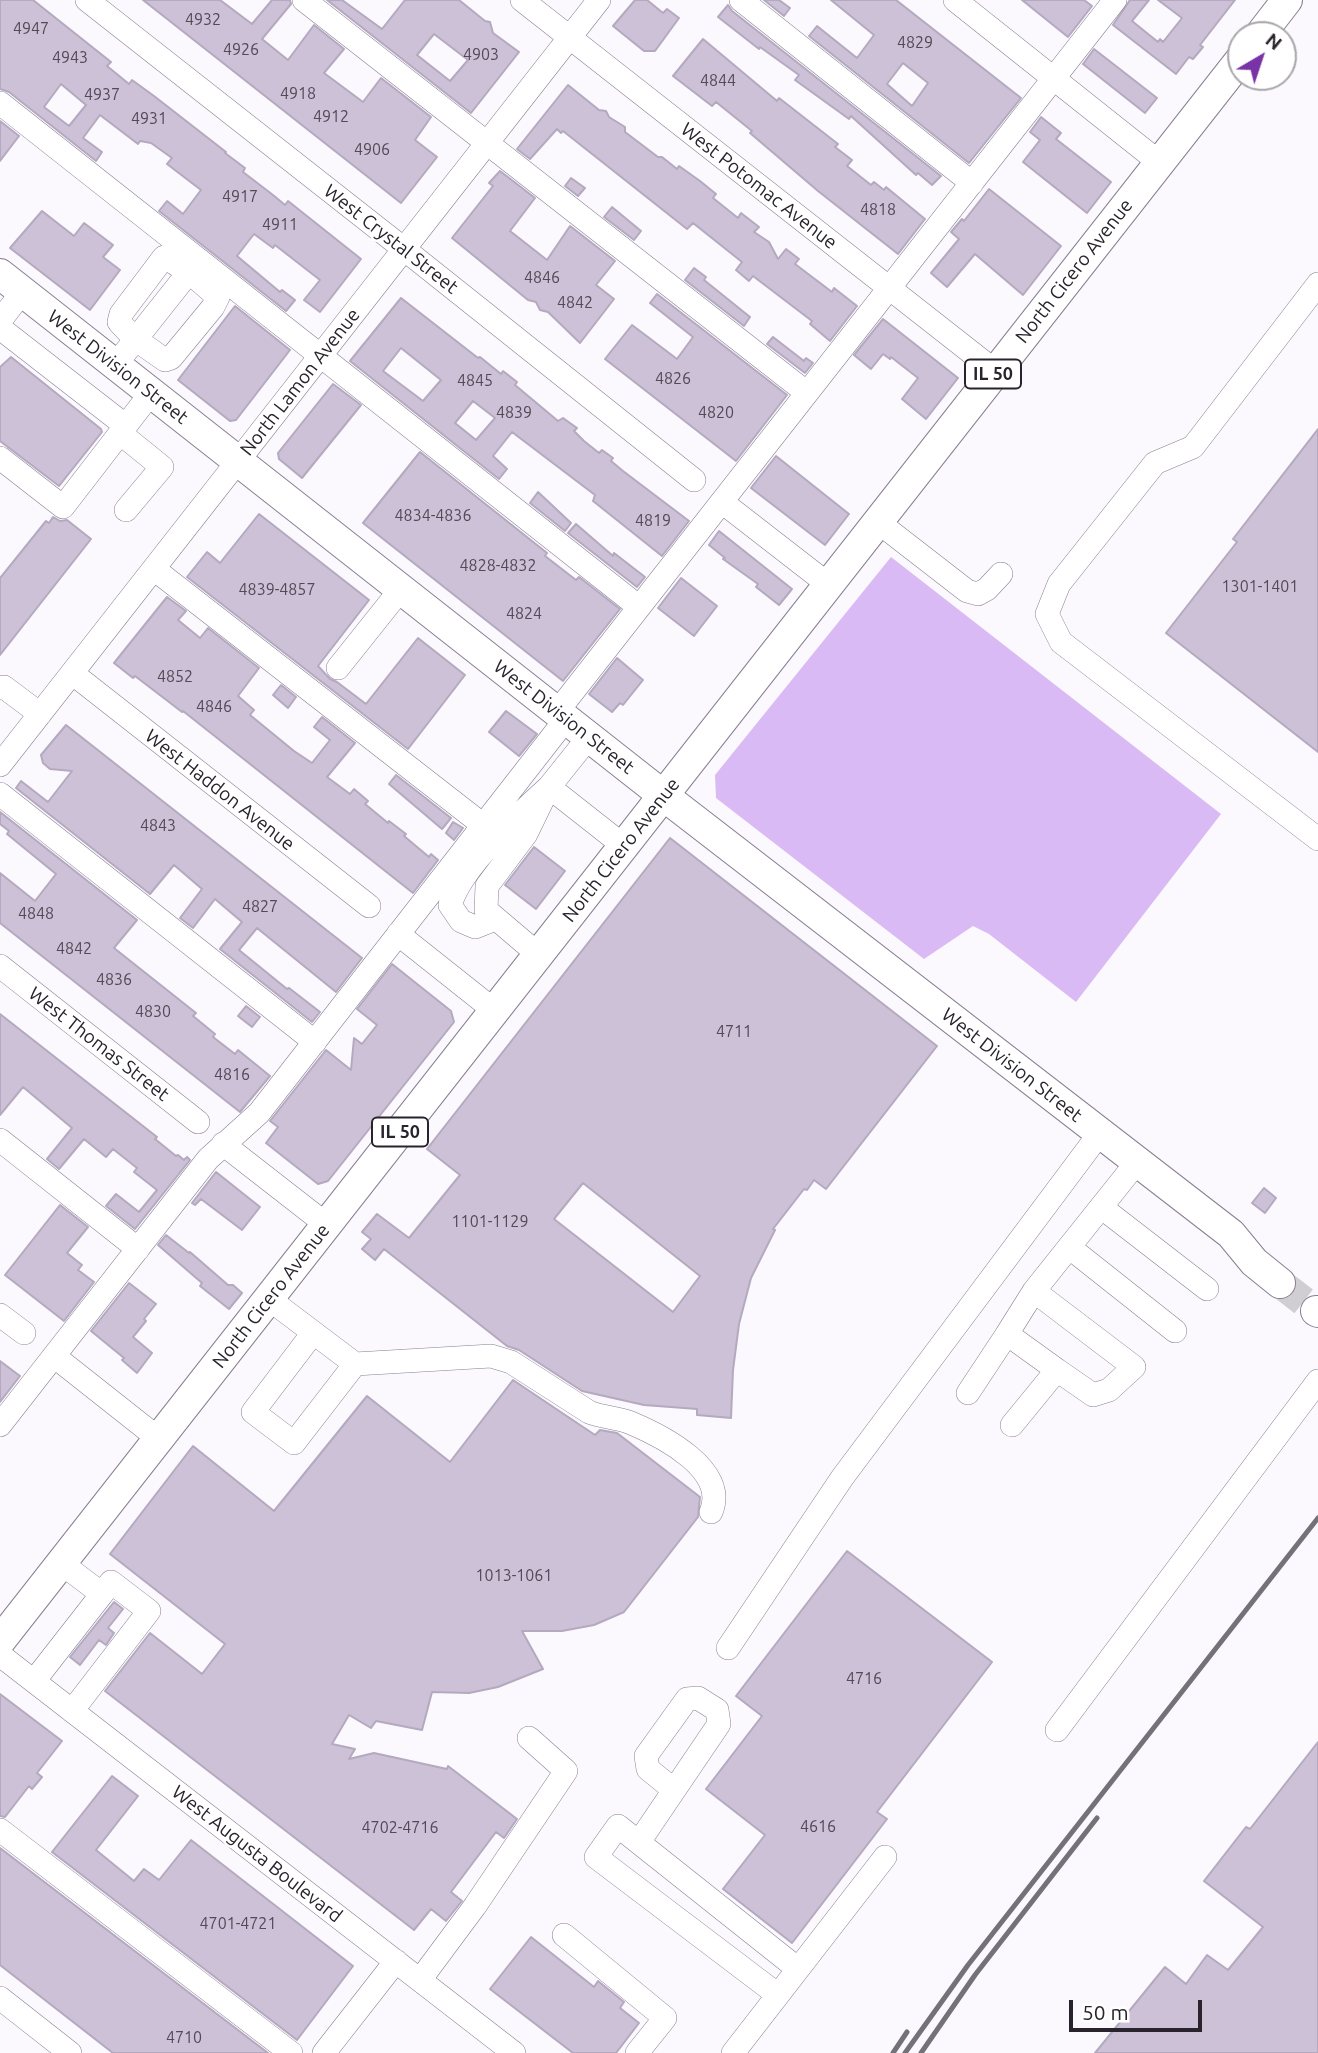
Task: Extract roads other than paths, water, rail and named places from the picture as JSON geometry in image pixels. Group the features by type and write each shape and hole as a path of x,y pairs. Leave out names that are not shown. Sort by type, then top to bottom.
{"main road":[{"path":"1271,21 1287,0"},
{"name":"North Cicero Avenue","path":"0,1641 1227,77"},
{"name":"West Division Street","path":"11,283 664,796 1231,1234 1254,1262 1286,1276"}],"street":[{"name":"West Crystal Street","path":"87,0 694,480"},
{"path":"304,0 807,393"},
{"name":"West Potomac Avenue","path":"522,0 995,371"},
{"name":"North Lamon Avenue","path":"0,765 599,0"},
{"path":"741,0 972,183"},
{"path":"955,0 1160,163"},
{"path":"0,1426 223,1144 259,1113 315,1042 483,825 639,607 1115,0"},
{"path":"0,103 639,607"},
{"path":"116,365 135,339 189,272 218,297 213,307 171,358 164,360 135,339"},
{"path":"0,321 11,283"},
{"path":"1318,285 1194,447 1155,463 1059,584 1047,614 1061,642 1318,839"},
{"path":"0,328 123,429 162,467 126,510"},
{"path":"0,458 63,507 151,393"},
{"path":"722,502 829,585"},
{"path":"878,522 967,591 978,594 987,589 1001,573"},
{"path":"154,569 483,825"},
{"path":"338,668 401,589"},
{"name":"West Haddon Avenue","path":"72,673 369,906"},
{"path":"0,688 4,687 40,714"},
{"path":"495,919 475,927 461,921 450,905 455,888 510,822 549,787 589,737"},
{"path":"549,787 624,846"},
{"path":"539,955 486,910 487,886 526,834 549,787"},
{"path":"0,794 315,1042"},
{"path":"398,934 495,1011"},
{"name":"West Thomas Street","path":"0,966 198,1122"},
{"path":"728,1648 842,1478 1100,1133"},
{"path":"0,1140 138,1249"},
{"path":"223,1144 327,1225"},
{"path":"968,1393 1034,1291 1137,1162"},
{"path":"1101,1207 1207,1289"},
{"path":"1069,1247 1175,1331"},
{"path":"1007,1334 1093,1395 1110,1390 1134,1367 1034,1291"},
{"path":"269,1299 355,1364 394,1360 426,1362 491,1356 511,1362 589,1412 629,1422 662,1438 690,1457 701,1466 707,1476 715,1503 711,1512"},
{"path":"0,1315 24,1333"},
{"path":"313,1333 253,1412 294,1443 355,1364"},
{"path":"54,1356 159,1439"},
{"path":"1012,1425 1057,1370"},
{"path":"1057,1730 1318,1381"},
{"path":"61,1563 102,1594"},
{"path":"34,1681 111,1582 149,1611 72,1711"},
{"name":"West Augusta Boulevard","path":"0,1655 514,2053"},
{"path":"420,1980 475,1906 566,1772 529,1738"},
{"path":"639,1843 674,1790"},
{"path":"778,1995 596,1857 618,1826 799,1969"},
{"path":"0,1830 291,2053"},
{"path":"733,2053 885,1857"},
{"path":"564,1936 665,2018 637,2053"},
{"path":"324,2053 396,1961"},
{"path":"0,1998 70,2053"}],"tunnel":[{"path":"1280,1283 1316,1311"}],"railway":[{"path":"905,2053 968,1965 1318,1518"},
{"path":"921,2053 975,1975 1097,1818"},
{"path":"893,2053 907,2032"}]}
